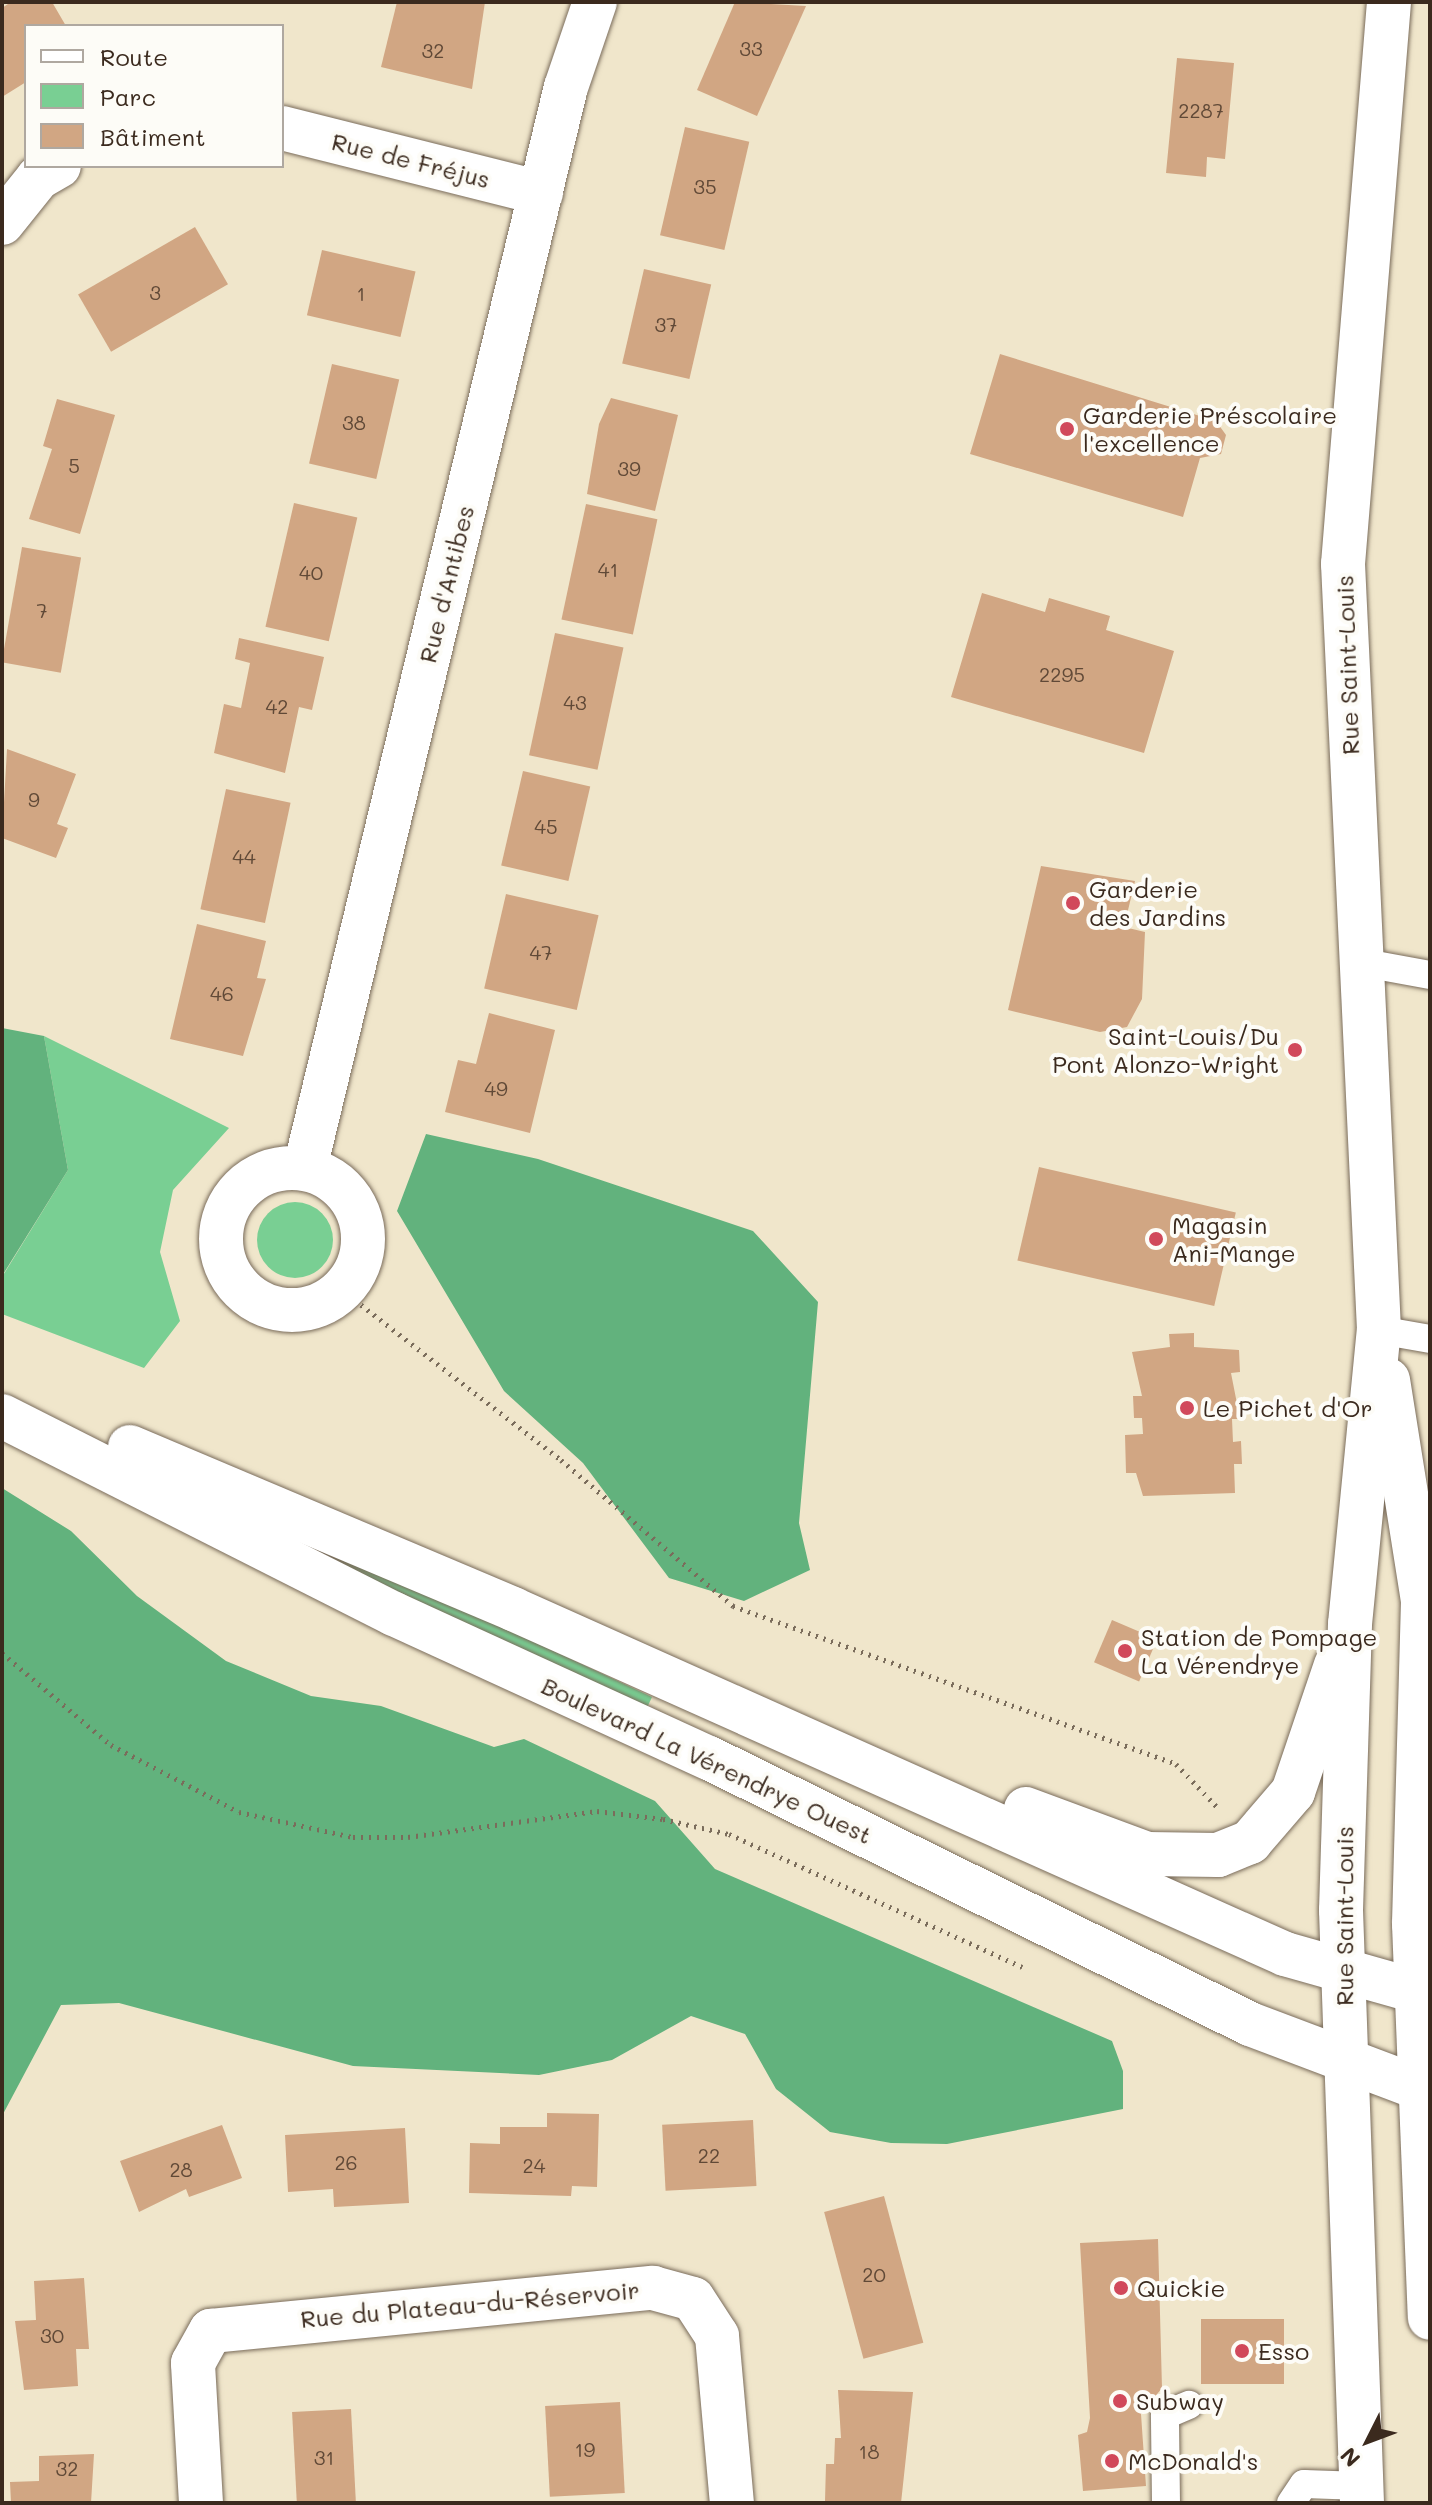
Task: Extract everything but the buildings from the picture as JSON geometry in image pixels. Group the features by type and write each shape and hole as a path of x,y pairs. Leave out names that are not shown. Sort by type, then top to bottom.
{"main road":[{"name":"Rue d'Antibes","path":"305,1168 541,193 595,2"},
{"name":"Rue Saint-Louis","path":"1389,2 1343,564 1359,962 1379,1330 1423,1601 1423,1993 1430,2318"},
{"name":"Rue de Fréjus","path":"284,129 541,193"},
{"path":"2,223 38,178 56,168"},
{"path":"281,1168 305,1168 344,1190 363,1229 363,1252 342,1290 309,1307 273,1308 251,1297 223,1259 220,1235 238,1190 281,1168"},
{"name":"Rue Saint-Louis","path":"1362,2494 1343,1975 1350,1624 1379,1330"},
{"path":"2,1393 513,1609 1343,1975 1423,1993"},
{"name":"Boulevard La Vérendrye Ouest","path":"2,1416 394,1614 1344,2064 1424,2090"},
{"path":"513,1609 1147,1854 1185,1857 1250,1842 1275,1818 1293,1792 1350,1624"},
{"name":"Rue du Plateau-du-Réservoir","path":"201,2503 193,2363 211,2331 653,2288 693,2299 717,2336 732,2503"}],"lane":[{"path":"1359,962 1430,975"},
{"path":"1379,1330 1430,1339"},
{"path":"1166,2503 1165,2415 1189,2405"},
{"path":"1291,2503 1304,2484 1362,2494"}],"path":[{"path":"342,1290 561,1460 733,1606 1176,1764 1224,1814"},
{"path":"2,1653 111,1745 239,1812 353,1837 408,1837 597,1811 663,1819 729,1834 1029,1970"}],"green space":[{"path":"2,1028 44,1036 68,1170 2,1276"},
{"path":"44,1036 229,1128 173,1190 160,1252 180,1321 144,1368 2,1314 2,1277 68,1170"},
{"path":"426,1134 538,1159 753,1231 818,1302 799,1523 810,1570 744,1601 669,1578 583,1463 504,1391 397,1211"},
{"path":"295,1202 309,1205 322,1213 330,1226 333,1240 330,1254 322,1267 309,1275 295,1278 281,1275 268,1267 260,1254 257,1240 260,1226 268,1213 281,1205"},
{"path":"2,1488 71,1531 137,1596 226,1661 311,1696 381,1706 494,1747 524,1739 655,1801 715,1869 1112,2041 1123,2071 1123,2109 947,2144 891,2143 830,2132 776,2089 745,2034 691,2016 612,2060 539,2075 353,2066 119,2003 61,2005 2,2116"},
{"path":"309,1537 652,1697 645,1712 297,1559"}],"place":[{"name":"Garderie Préscolaire l'excellence","path":"1067,429"},
{"name":"Garderie des Jardins","path":"1073,903"},
{"name":"Saint-Louis/Du Pont Alonzo-Wright","path":"1295,1050"},
{"name":"Magasin Ani-Mange","path":"1156,1239"},
{"name":"Le Pichet d'Or","path":"1187,1408"},
{"name":"Station de Pompage La Vérendrye","path":"1125,1651"},
{"name":"Quickie","path":"1121,2288"},
{"name":"Esso","path":"1242,2351"},
{"name":"Subway","path":"1120,2401"},
{"name":"McDonald's","path":"1112,2461"}]}
